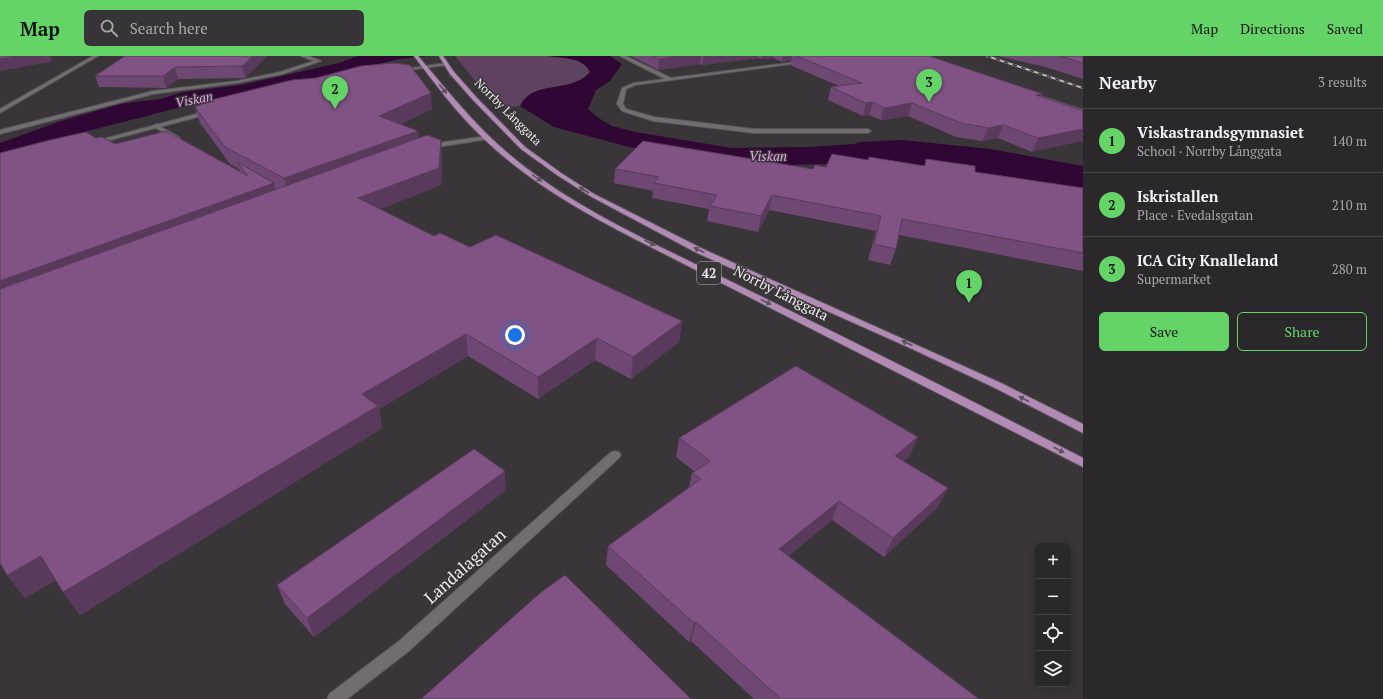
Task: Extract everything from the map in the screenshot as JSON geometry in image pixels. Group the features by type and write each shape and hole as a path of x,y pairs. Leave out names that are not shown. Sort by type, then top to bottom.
{"main road":[{"name":"Norrby Långgata","path":"441,56 475,99 523,148 559,174 592,195 700,251 997,385 1083,429"},
{"name":"Norrby Långgata","path":"417,58 470,121 487,138 513,161 574,202 617,226 1035,437 1083,463"}],"street":[{"path":"0,111 96,56"},
{"path":"0,132 149,93 186,87 237,82 281,72 318,61 303,56"},
{"path":"622,56 670,79"},
{"path":"808,61 634,84 624,88 620,104 624,110 653,119 732,129 791,132 868,131"},
{"path":"391,71 446,64"},
{"path":"1021,90 1083,112"},
{"path":"89,144 218,110"},
{"path":"156,126 184,142"},
{"path":"421,151 444,144 487,138"},
{"name":"Landalagatan","path":"335,699 404,646 615,455"}],"shaded area":[{"path":"455,56 551,56 576,60 587,65 590,72 573,83 547,89 531,95 520,106 497,108"}],"water":[{"name":"Viskan","path":"358,56 427,56 399,59 254,95 218,98 80,133 45,146 0,159 0,143 61,121 120,104 160,99 184,92 241,85 339,63"},
{"name":"Viskan","path":"547,56 610,56 622,64 610,81 596,90 588,109 600,119 612,126 635,132 732,148 810,147 902,140 990,149 1083,166 1083,194 861,163 751,166 629,147 554,127 520,106 525,98 532,93 547,88 572,83 581,79 590,72 582,63 572,59"}],"building":[{"path":"0,56 17,56 0,59"},
{"path":"125,56 253,56 242,66 175,67 163,76 95,76"},
{"path":"653,56 679,56 659,59"},
{"path":"797,56 929,56 1043,94 1036,95 1083,111 1083,129 1038,138 1003,125 988,128 961,123 912,103 884,108 873,102 866,103 831,87 862,83"},
{"path":"1060,56 1083,56 1083,63"},
{"path":"394,63 410,65 431,93 379,116 418,131 284,178 225,147 195,107 211,100 292,80 316,78 361,66"},
{"path":"166,131 248,176 237,162 274,183 0,281 0,153 86,132 96,138 102,137 115,144"},
{"path":"427,135 441,140 439,168 358,198 434,236 440,233 470,247 496,235 682,321 633,357 597,338 538,377 466,334 362,394 378,406 63,592 41,556 7,575 0,563 0,289"},
{"path":"643,141 813,169 815,165 826,167 832,154 868,160 869,157 925,166 926,159 975,166 975,172 1083,188 1083,253 902,219 896,249 874,244 881,216 772,195 761,216 710,206 717,195 654,183 659,177 615,169"},
{"path":"796,366 918,437 895,456 948,488 893,538 839,501 779,549 979,699 781,699 696,622 694,623 608,546 701,479 692,473 710,461 679,438"},
{"path":"474,449 505,471 307,618 277,585"},
{"path":"565,575 691,699 421,699 540,593"}],"railway":[{"path":"987,56 1083,88"}],"place":[{"name":"ICA City Knalleland","path":"929,102"},
{"name":"Iskristallen","path":"335,109"},
{"name":"Viskastrandsgymnasiet","path":"969,303"}]}
